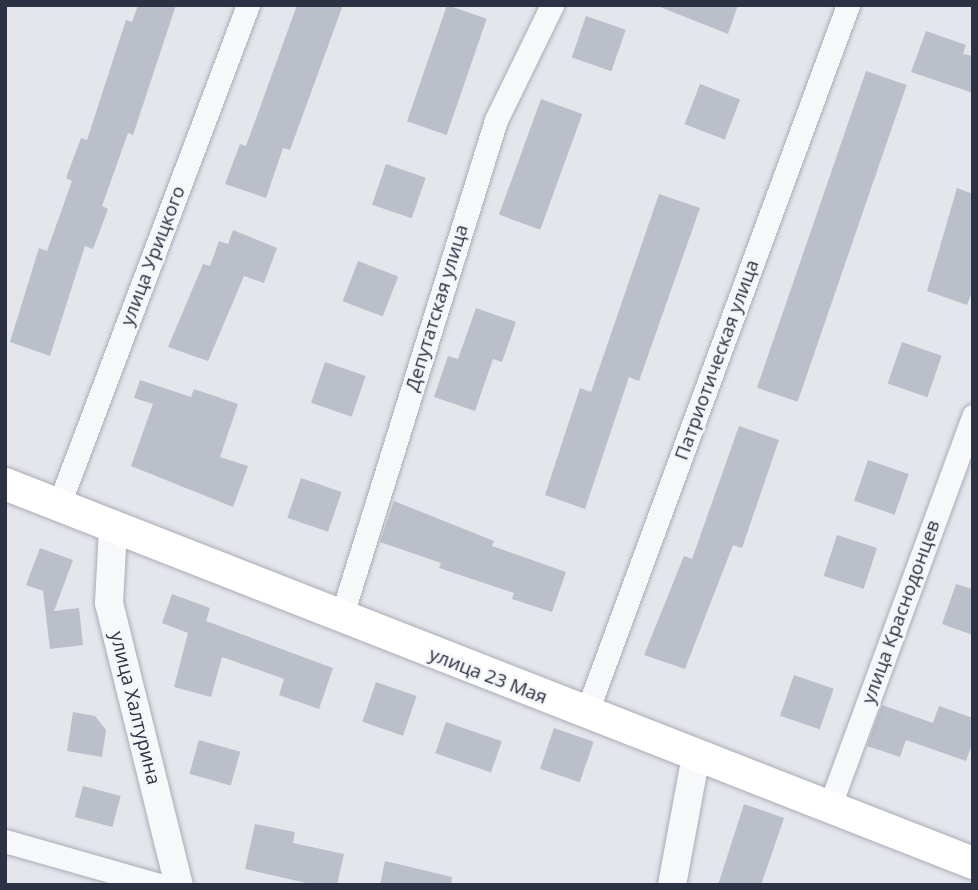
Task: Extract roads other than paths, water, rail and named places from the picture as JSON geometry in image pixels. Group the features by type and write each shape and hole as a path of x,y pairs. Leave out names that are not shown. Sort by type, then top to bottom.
{"main road":[{"name":"улица 23 Мая","path":"5,484 113,529 973,863"}],"street":[{"name":"улица Урицкого","path":"58,507 248,5"},
{"name":"Депутатская улица","path":"341,618 496,120 552,5"},
{"name":"Патриотическая улица","path":"586,714 848,5"},
{"name":"улица Краснодонцев","path":"829,808 973,416"},
{"name":"улица Халтурина","path":"113,529 109,603 179,885"},
{"path":"671,885 696,756"},
{"path":"5,841 159,885"}]}
